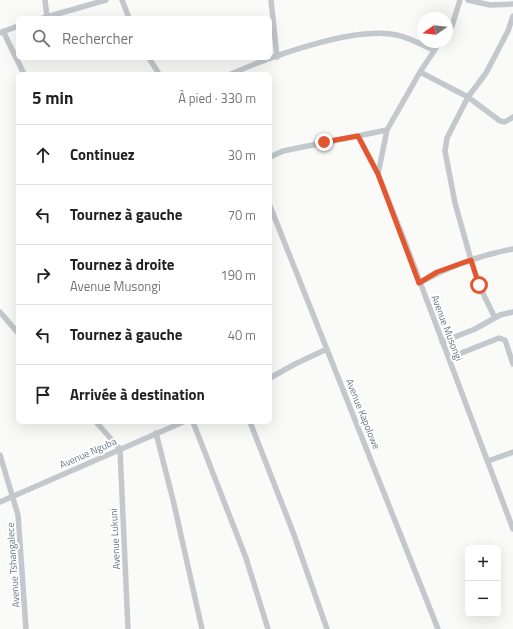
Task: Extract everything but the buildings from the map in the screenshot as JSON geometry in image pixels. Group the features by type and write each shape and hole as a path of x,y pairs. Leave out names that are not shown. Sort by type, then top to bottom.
{"street":[{"path":"45,0 45,16"},
{"path":"49,16 106,0"},
{"path":"122,0 129,16"},
{"path":"271,0 277,57"},
{"path":"453,23 460,0"},
{"path":"468,0 490,5 513,4"},
{"path":"495,318 479,285 471,260 455,203 446,151 447,138 468,97 486,73 508,31 513,16"},
{"path":"16,27 2,32 16,59"},
{"path":"272,59 330,40 373,33 409,38 434,50 387,130 378,174"},
{"path":"17,60 23,72"},
{"path":"150,60 157,72"},
{"path":"236,72 269,60"},
{"path":"420,72 468,97 500,121 505,122 513,117"},
{"path":"272,156 283,151 387,130"},
{"name":"Avenue Musongi","path":"358,136 378,174 513,529"},
{"name":"Avenue Kapolowe","path":"272,211 438,629"},
{"path":"419,283 437,272 471,260 513,249"},
{"path":"0,312 16,331"},
{"path":"442,342 475,329 495,318 513,312"},
{"path":"449,358 499,338 505,340 513,364"},
{"path":"272,377 327,349"},
{"path":"98,424 120,449"},
{"name":"Avenue Nguba","path":"0,502 178,424"},
{"path":"194,424 246,558 268,629"},
{"path":"251,424 293,532 327,629"},
{"path":"156,433 174,504 202,629"},
{"name":"Avenue Lukuni","path":"120,449 128,629"},
{"path":"488,461 513,452"},
{"name":"Avenue Tshangalece","path":"0,455 18,515 26,629"}],"route":[{"path":"324,142 358,136 378,174 384,193 405,242 419,283 437,272 471,260 479,285"}]}
